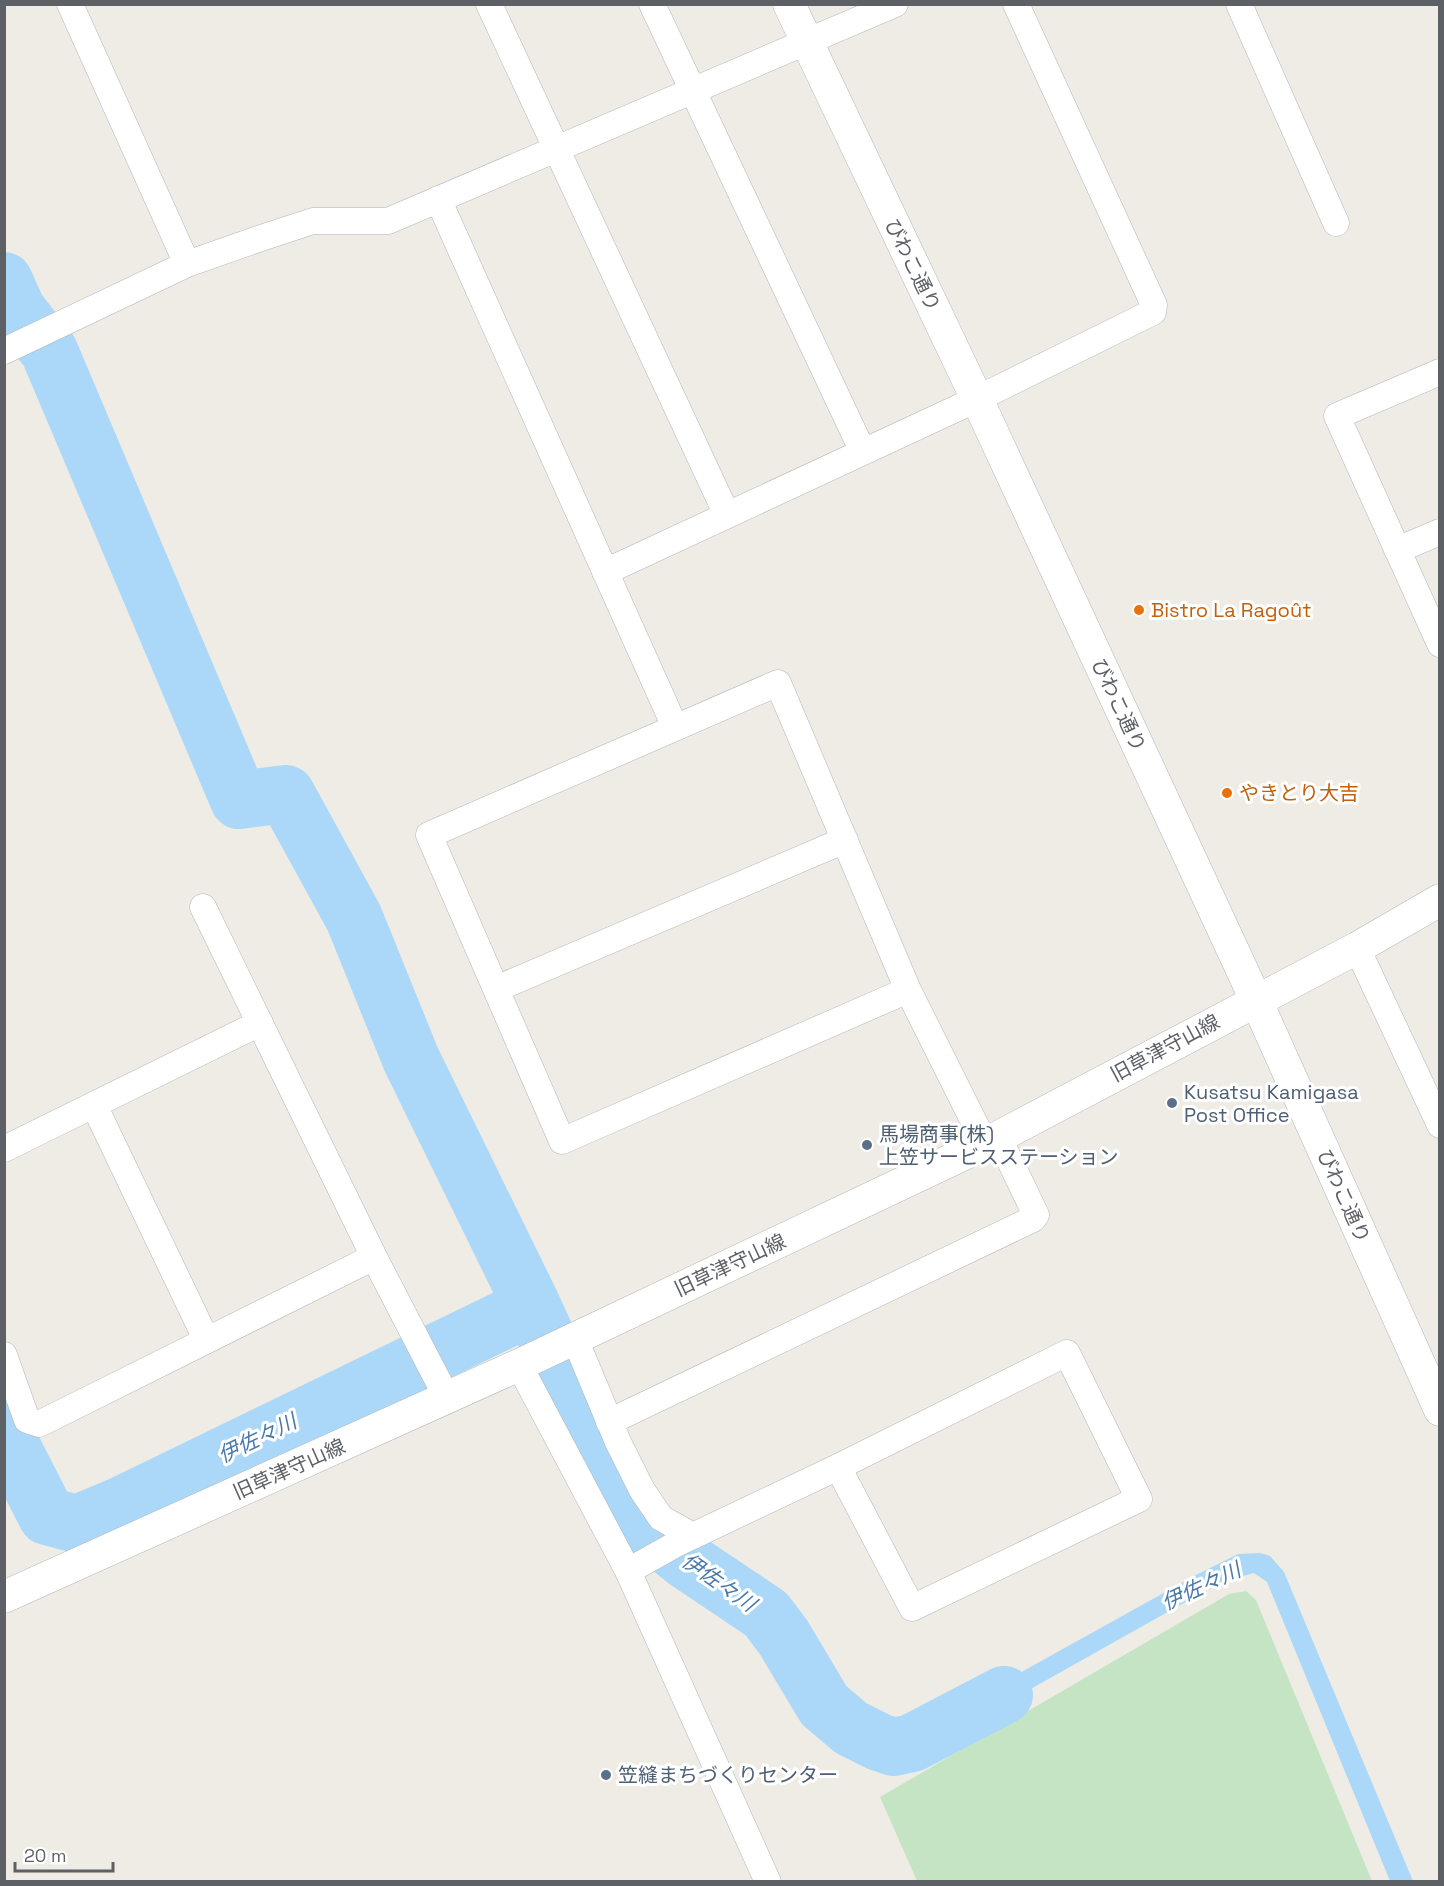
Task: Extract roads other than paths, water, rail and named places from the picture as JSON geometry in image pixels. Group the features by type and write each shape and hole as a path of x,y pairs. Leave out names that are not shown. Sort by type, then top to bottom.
{"street":[{"path":"70,4 187,264"},
{"path":"489,4 727,515"},
{"path":"652,4 863,452"},
{"name":"びわこ通り","path":"789,4 977,399 1256,1000 1440,1410"},
{"path":"7,344 187,264 313,221 388,221 895,4"},
{"path":"605,572 977,399 1153,312 1154,304 1016,4"},
{"path":"1239,4 1336,223"},
{"path":"438,199 675,727"},
{"path":"1440,372 1337,416 1440,644"},
{"path":"1397,550 1440,532"},
{"path":"609,1422 1033,1219 1036,1215 991,1140 908,990 778,683 429,835 562,1141 908,990"},
{"path":"496,989 845,840"},
{"name":"旧草津守山線","path":"4,1597 440,1385 527,1362 991,1140 1357,948 1440,900"},
{"path":"202,908 374,1257 440,1385"},
{"path":"1357,948 1440,1125"},
{"path":"4,1149 260,1023"},
{"path":"94,1105 206,1340"},
{"path":"4,1355 27,1420 39,1424 374,1257"},
{"path":"569,1342 642,1490 662,1518 685,1540"},
{"path":"638,1565 1067,1353 1139,1499 912,1608 838,1467"},
{"path":"527,1362 638,1565 768,1881"}],"water":[{"path":"1260,1553 1270,1556 1284,1572 1413,1881 1390,1881 1267,1582 1254,1573 1232,1579 1205,1591 938,1741 926,1725 1196,1575 1238,1554"}],"waterway":[{"path":"4,281 17,310 49,351 239,800 286,794 354,918 411,1059 532,1306"},
{"name":"伊佐々川","path":"4,1432 47,1516 77,1524 120,1506 532,1306 610,1477 631,1516 687,1561 766,1614 784,1638 824,1705 851,1728 894,1747 912,1743 1004,1695"}],"place":[{"name":"Bistro La Ragoût","path":"1139,610"},
{"name":"やきとり大吉","path":"1227,793"},
{"name":"Kusatsu Kamigasa Post Office","path":"1172,1103"},
{"name":"馬場商事(株) 上笠サービスステーション","path":"867,1145"},
{"name":"笠縫まちづくりセンター","path":"606,1775"}]}
